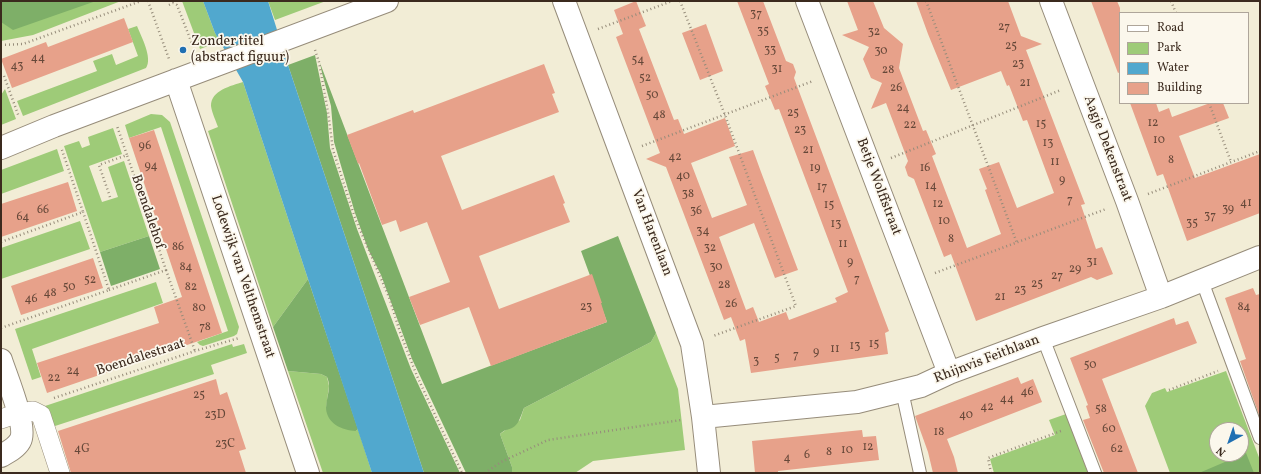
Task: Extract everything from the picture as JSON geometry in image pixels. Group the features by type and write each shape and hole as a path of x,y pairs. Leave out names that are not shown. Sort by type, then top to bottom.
{"street":[{"path":"1,148 54,126 386,1"},
{"name":"Van Harenlaan","path":"564,1 692,344 703,417 709,473"},
{"name":"Betje Wolffstraat","path":"807,1 949,373"},
{"name":"Aagje Dekenstraat","path":"1051,1 1127,201 1161,297"},
{"name":"Lodewijk van Velthemstraat","path":"176,80 308,473"},
{"name":"Rhijnvis Feithlaan","path":"703,417 857,402 921,386 949,373 1043,338 1161,297 1260,257"},
{"path":"1,360 23,428 21,440 12,450 1,456"},
{"path":"18,414 41,414 60,473"}],"lane":[{"path":"1202,281 1260,438"},
{"path":"1043,338 1095,473"},
{"path":"902,391 920,473"}],"path":[{"path":"1,45 23,44 141,1"},
{"path":"148,1 176,80"},
{"path":"577,36 672,1"},
{"path":"680,1 725,115 796,306 692,344"},
{"path":"926,1 1017,243"},
{"path":"1171,1 1176,12"},
{"path":"169,5 173,3 177,5 194,48"},
{"path":"309,31 319,62 333,150 355,218 389,297 400,332 417,376 462,473"},
{"path":"621,154 834,73"},
{"path":"4,76 26,137"},
{"path":"870,167 1082,82"},
{"path":"1209,104 1231,162"},
{"name":"Boendalehof","path":"110,105 194,351"},
{"path":"54,126 109,290"},
{"path":"914,281 1260,151"},
{"path":"110,197 99,165 127,155"},
{"path":"1,242 83,212"},
{"path":"1,328 166,270"},
{"name":"Boendalestraat","path":"18,414 36,404 194,351 261,332"},
{"path":"1169,390 1233,365"},
{"path":"485,473 501,462 548,440 703,417"},
{"path":"991,473 988,458 1076,425"}],"green space":[{"path":"1,1 121,1 33,35 1,41"},
{"path":"1,1 96,1 13,30 1,22"},
{"path":"182,1 203,1 215,33 221,41 200,49"},
{"path":"268,1 326,1 275,20"},
{"path":"137,26 147,53 148,64 146,68 23,116 17,101 97,71 93,61 112,54 116,65 138,56 128,29"},
{"path":"315,55 327,113 330,148 357,229 411,369 460,473 424,473 288,65"},
{"path":"320,63 442,384 607,322 581,251 618,236 656,333 651,342 524,408 520,420 516,425 500,434 512,467 512,473 466,473 412,359 381,275 368,249 355,213 334,142 331,106"},
{"path":"243,82 308,279 273,327 208,131 218,127 211,106 214,96 218,92 228,87"},
{"path":"5,89 16,119 1,125 1,95"},
{"path":"151,114 162,115 170,122 239,327 237,334 234,336 203,346 197,342 228,331 161,127 129,138 125,125"},
{"path":"113,128 122,154 89,166 102,202 118,197 108,167 124,161 149,236 100,252 64,146 79,141 82,148 90,145 88,137"},
{"path":"57,149 64,171 1,194 1,170"},
{"path":"80,221 90,249 1,279 1,248"},
{"path":"149,236 160,269 111,286 100,252"},
{"path":"308,279 358,429 356,431 341,428 329,418 326,408 329,386 327,377 321,374 288,371 273,327"},
{"path":"156,282 163,303 32,349 41,377 32,380 15,329"},
{"path":"656,333 678,389 685,450 593,461 575,473 512,473 512,467 500,434 520,420 524,408 651,342"},
{"path":"232,344 233,347 244,344 247,353 211,365 214,374 52,427 45,406"},
{"path":"288,371 321,374 327,377 329,386 326,408 356,431 358,429 372,473 323,473"},
{"path":"1226,371 1245,422 1209,422 1209,462 1249,462 1249,431 1260,460 1260,473 1170,473 1145,406 1152,393 1165,388 1167,392"},
{"path":"1066,414 1088,473 994,473 990,459 1055,435 1049,420"},
{"path":"1249,460 1254,473 1199,473 1225,462 1249,462"}],"water":[{"path":"203,1 268,1 424,473 372,473 243,82 215,33"}],"building":[{"path":"636,1 646,26 639,29 674,120 678,119 684,134 725,118 735,146 691,163 712,218 747,205 729,157 753,150 798,270 775,278 754,223 719,237 746,310 753,307 759,322 786,312 789,320 837,302 835,298 848,292 779,109 775,110 765,86 769,84 737,1 763,1 786,61 793,64 796,72 794,78 889,331 885,333 888,354 751,373 745,339 740,341 731,317 724,320 666,167 646,159 660,153 616,37 623,34 614,10"},
{"path":"847,1 873,1 884,28 903,44 899,68 923,131 926,130 936,154 932,156 967,248 1001,234 979,169 999,162 1017,208 1054,193 1027,120 1023,121 1009,85 1007,86 1001,71 951,90 916,1 1008,1 1021,36 1042,44 1026,50 1085,204 1081,205 1096,249 1102,247 1113,274 1097,280 1091,277 976,321 951,254 944,257 914,179 908,176 905,167 908,161 886,103 871,109 882,83 871,78 863,59 869,47 842,35 858,30"},
{"path":"1091,1 1117,1 1120,8 1118,73"},
{"path":"124,18 133,42 12,88 1,59 46,42 48,47"},
{"path":"706,24 723,71 700,80 682,33"},
{"path":"544,64 555,93 552,94 559,112 441,156 462,210 554,175 565,203 563,204 570,222 479,256 499,309 592,274 607,322 491,366 469,307 420,325 409,297 450,282 427,222 400,232 396,220 382,225 347,135 413,110 414,113"},
{"path":"1130,104 1156,104 1159,112 1169,108 1172,117 1207,104 1223,104 1229,118 1179,136 1195,178 1260,154 1260,213 1187,241 1163,174 1157,176"},
{"path":"154,130 222,333 47,393 37,363 159,323 154,307 182,297 129,138"},
{"path":"68,182 77,211 1,237 1,204"},
{"path":"93,258 103,288 21,315 11,286"},
{"path":"1253,288 1256,295 1260,294 1259,415 1240,361 1246,359 1225,298"},
{"path":"1174,318 1176,325 1188,321 1197,343 1102,379 1138,473 1104,473 1083,420 1090,418 1086,406 1088,405 1070,358"},
{"path":"1018,377 1021,384 1033,379 1042,402 947,439 958,473 933,473 928,452 915,416"},
{"path":"216,379 220,395 227,392 246,449 239,451 246,473 71,473 58,431"},
{"path":"862,430 863,437 876,436 879,460 778,471 778,473 755,473 752,441"}],"place":[{"name":"Zonder titel (abstract figuur)","path":"183,50"}]}
